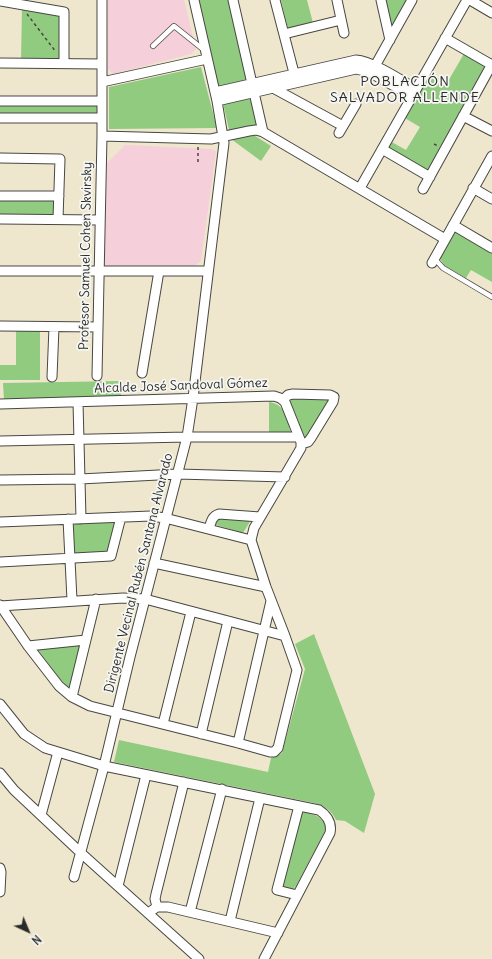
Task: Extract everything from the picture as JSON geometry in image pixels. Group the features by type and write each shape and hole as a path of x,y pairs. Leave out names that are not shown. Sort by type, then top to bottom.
{"street":[{"name":"Profesor Samuel Cohen Skvirsky","path":"97,376 102,136 102,0"},
{"name":"Dirigente Vecinal Rubén Santana Alvarado","path":"74,877 104,766 154,563 178,474 187,437 193,398 224,143 216,97 194,0"},
{"path":"233,0 263,132"},
{"path":"275,0 294,73"},
{"path":"337,0 344,33"},
{"path":"381,0 390,40"},
{"path":"375,66 412,0"},
{"path":"360,188 466,0"},
{"path":"470,0 492,13"},
{"path":"0,1 64,12 64,63"},
{"path":"284,34 341,20"},
{"path":"423,188 492,64 445,38"},
{"path":"102,82 206,55"},
{"path":"216,97 252,83 356,60 362,60 375,66 414,92"},
{"path":"0,63 102,64"},
{"path":"216,97 254,93 356,69 369,72 414,92"},
{"path":"273,88 341,129 356,104"},
{"path":"0,101 102,101"},
{"path":"463,116 492,131"},
{"path":"0,118 102,118"},
{"path":"102,136 211,140 249,131 256,130 263,132 445,238"},
{"path":"382,149 430,177"},
{"path":"433,260 492,156"},
{"path":"0,158 60,160 58,219"},
{"path":"474,188 492,199"},
{"path":"0,196 59,196"},
{"path":"0,219 100,220"},
{"path":"453,225 492,248"},
{"path":"0,271 208,271"},
{"path":"142,373 159,271"},
{"path":"0,326 98,327"},
{"path":"52,377 54,327"},
{"path":"0,441 187,437 300,440 306,443 311,438 333,402 334,397 330,395 293,394 288,395 283,400"},
{"name":"Alcalde José Sandoval Gómez","path":"0,404 274,396 283,400 287,406 300,440"},
{"path":"78,402 81,519"},
{"path":"0,606 28,646 59,686 72,697 90,706 238,742 272,752 275,751 279,746 297,673 297,667 271,601 251,540 254,528 260,517 300,453 300,440"},
{"path":"0,480 80,479 178,474 285,477"},
{"path":"210,529 212,519 214,516 219,514 260,517"},
{"path":"0,522 152,516 166,518 251,540"},
{"path":"0,562 111,556 121,517"},
{"path":"68,519 72,600"},
{"path":"154,563 266,587"},
{"path":"0,606 72,600 124,598 145,599 285,636"},
{"path":"72,697 96,599"},
{"path":"238,742 271,601"},
{"path":"163,724 191,612"},
{"path":"201,734 228,621"},
{"path":"28,646 86,640"},
{"path":"0,704 24,734 45,748 104,766 319,810 325,814 331,824 327,841 264,959"},
{"path":"41,815 58,752"},
{"path":"0,773 14,790 81,853 199,959"},
{"path":"118,886 146,775"},
{"path":"157,907 156,894 184,782"},
{"path":"190,912 222,790"},
{"path":"230,921 260,798"},
{"path":"297,896 277,890 298,806"},
{"path":"0,868 0,892"},
{"path":"148,913 157,907 168,907 278,933"}],"lane":[{"path":"153,46 174,26 206,55"},
{"path":"433,260 443,268 492,297"}],"path":[{"path":"20,5 64,63"},
{"path":"198,162 199,139"}],"shaded area":[{"path":"108,0 184,0 196,49 191,54 113,74 108,69"},
{"path":"125,145 212,149 216,151 201,261 191,268 103,268 107,163"}],"green space":[{"path":"197,0 230,0 248,81 217,89"},
{"path":"281,0 307,0 313,23 288,29"},
{"path":"384,0 408,0 391,30"},
{"path":"22,7 62,14 62,61 21,61"},
{"path":"465,52 489,65 429,174 385,148 390,141 406,150 420,127 403,117 428,73 447,83"},
{"path":"201,67 217,128 109,129 109,87"},
{"path":"251,97 259,126 249,126 229,130 223,103"},
{"path":"0,102 100,103 100,116 0,116"},
{"path":"252,134 271,146 261,161 231,139"},
{"path":"0,199 55,200 55,215 0,215"},
{"path":"454,228 492,251 492,282 471,270 466,278 445,266 439,257"},
{"path":"16,330 40,330 40,380 0,380 0,365 16,365"},
{"path":"122,381 121,396 4,400 3,383"},
{"path":"294,397 329,398 330,402 307,440 303,442 298,420 290,402"},
{"path":"269,402 275,403 282,409 287,418 291,434 269,434"},
{"path":"218,517 251,520 243,533 213,524"},
{"path":"121,518 111,555 70,558 68,520"},
{"path":"314,634 375,794 364,833 345,821 336,820 327,809 314,803 114,762 119,740 268,772 271,758 282,753 305,669 295,644"},
{"path":"84,643 69,688 59,678 36,647"},
{"path":"304,812 322,819 326,829 296,886 292,890 282,887 302,813"}],"district":[{"name":"POBLACIÓN SALVADOR ALLENDE","path":"405,90"}]}
